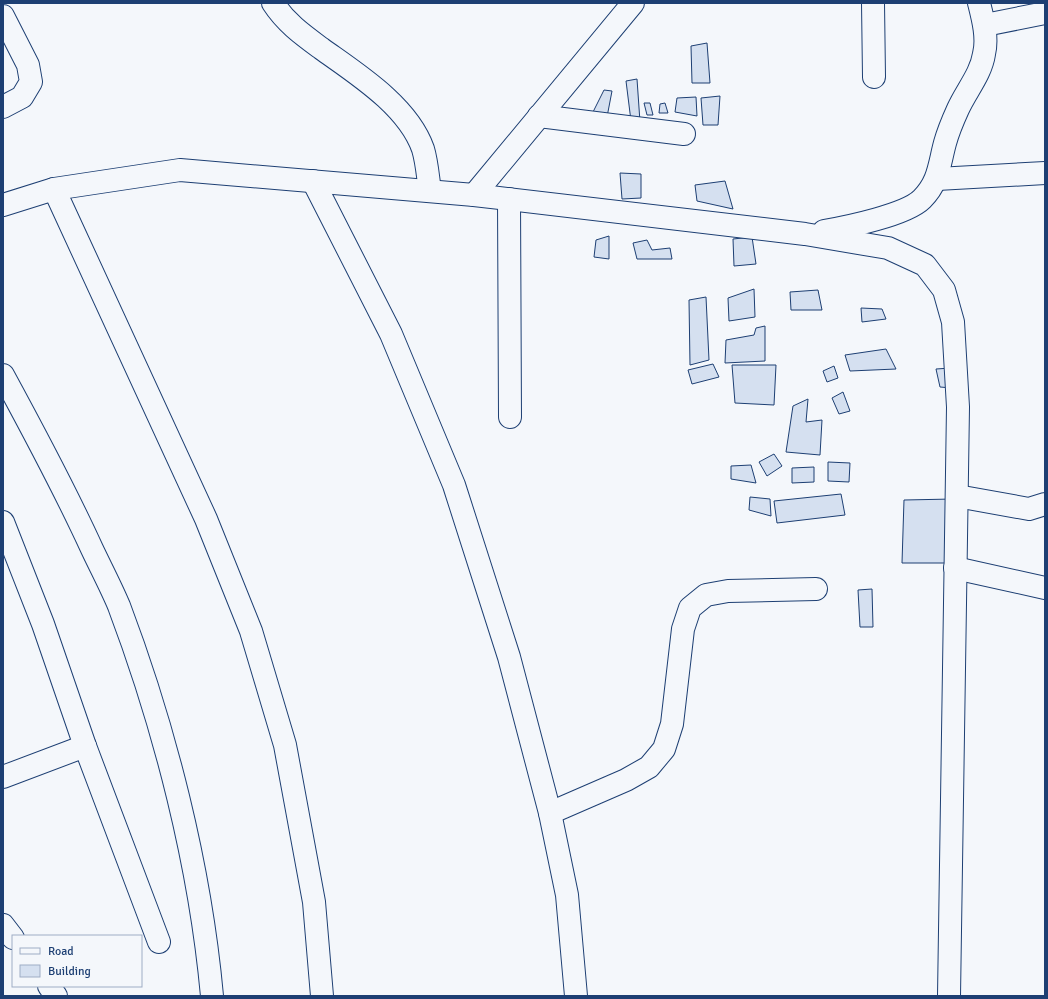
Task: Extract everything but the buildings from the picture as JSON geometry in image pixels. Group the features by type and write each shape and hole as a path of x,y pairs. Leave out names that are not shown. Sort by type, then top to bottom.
{"street":[{"path":"273,3 282,16 301,33 374,87 405,117 423,149 430,191"},
{"path":"474,195 633,3"},
{"path":"873,3 874,77"},
{"path":"805,234 854,226 897,212 921,200 937,179 945,142 958,109 975,79 984,54 985,25 979,3"},
{"path":"985,25 1045,13"},
{"path":"3,16 28,65 31,82 22,97 3,107"},
{"path":"539,116 684,134"},
{"path":"3,205 54,189 180,170 474,195 805,234 888,248 925,265 944,290 953,322 958,407 948,996"},
{"path":"937,179 1045,173"},
{"path":"313,181 391,334 454,485 509,657 550,813 567,895 576,996"},
{"path":"54,189 206,520 251,632 285,744 314,902 322,996"},
{"path":"509,199 510,417"},
{"path":"3,375 62,483 118,605 158,721 182,815 199,904 212,996"},
{"path":"957,496 1029,509 1045,504"},
{"path":"3,522 43,624 85,746 159,942"},
{"path":"955,568 1045,588"},
{"path":"550,813 626,780 650,767 664,749 672,724 683,629 690,608 706,595 728,591 816,589"},
{"path":"3,777 85,746"},
{"path":"3,925 12,937"},
{"path":"50,987 56,996"}]}
